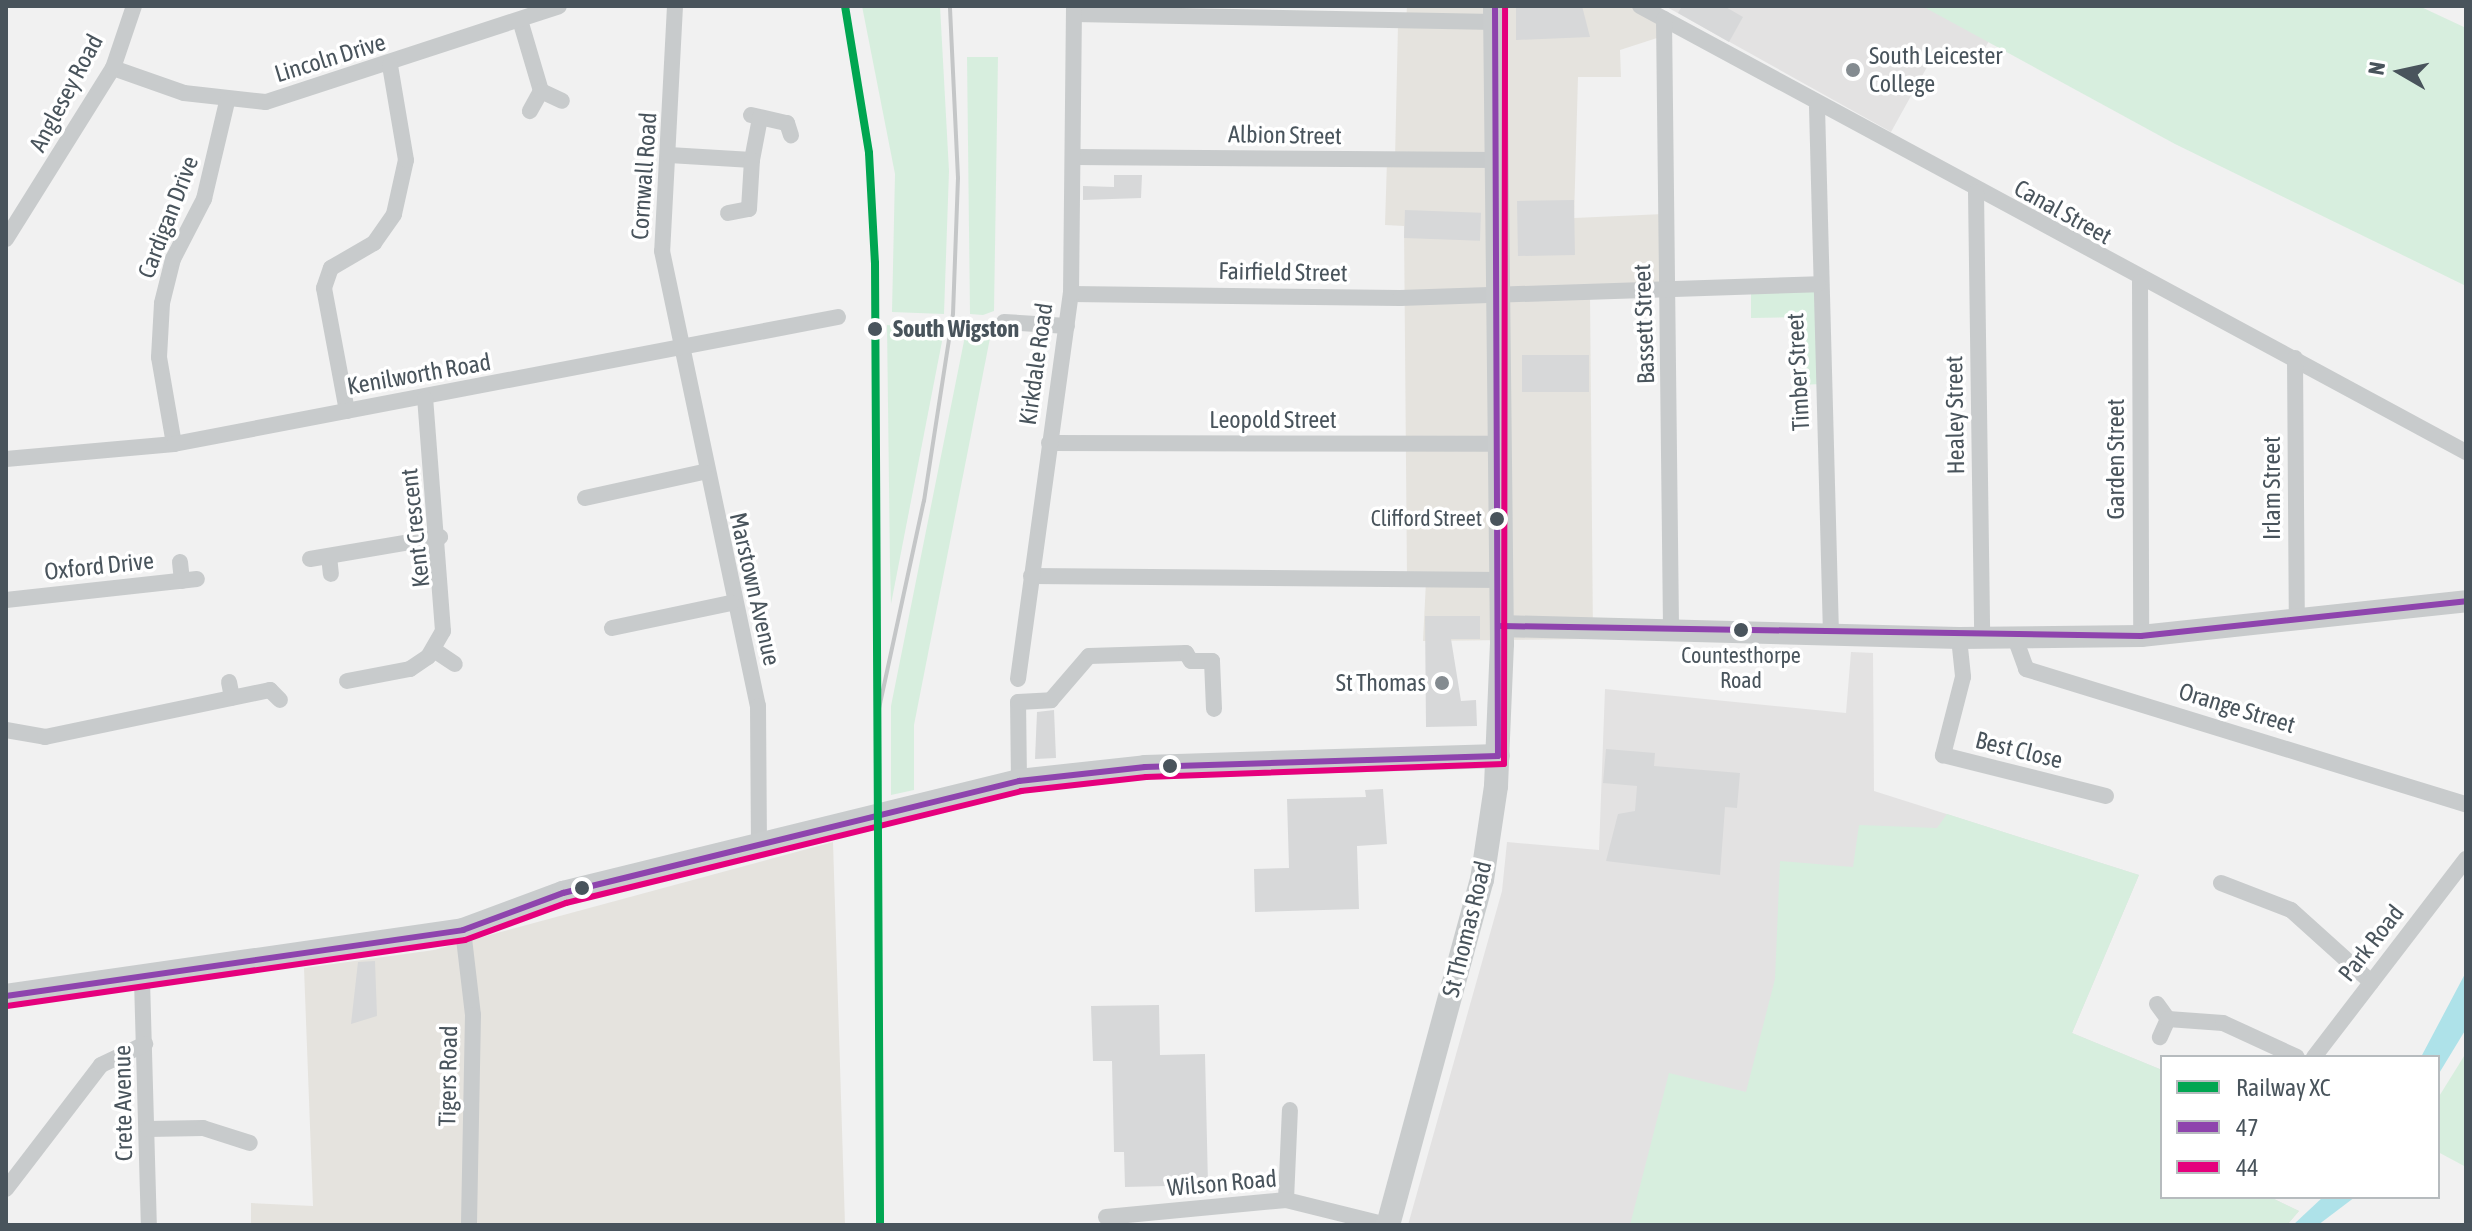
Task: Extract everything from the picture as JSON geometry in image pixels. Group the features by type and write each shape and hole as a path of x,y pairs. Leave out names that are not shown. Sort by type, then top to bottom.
{"main road":[{"name":"St Thomas Road","path":"1388,1225 1482,880 1498,756 1501,580 1495,296 1495,14"},
{"path":"1454,755 1486,733 1501,708"},
{"path":"6,996 142,980 463,930 563,893 1019,781 1145,767 1498,756"}],"street":[{"name":"Anglesey Road","path":"6,239 113,68 134,6"},
{"name":"Lincoln Drive","path":"113,68 227,102 308,93 559,6"},
{"name":"Cornwall Road","path":"675,6 669,155 661,230 677,349"},
{"name":"Canal Street","path":"1640,6 1817,107 2140,282 2295,358 2466,452"},
{"path":"1074,10 1495,14"},
{"name":"Kirkdale Road","path":"1018,679 1071,294 1074,10"},
{"name":"Bassett Street","path":"1664,19 1671,628"},
{"path":"520,20 541,91 530,111"},
{"path":"347,411 324,288 331,268 374,243 394,214 406,160 390,65"},
{"path":"541,91 562,101"},
{"name":"Cardigan Drive","path":"174,444 159,357 162,303 173,259 204,199 227,102"},
{"name":"Timber Street","path":"1817,107 1818,284 1831,635"},
{"path":"728,213 749,209 754,116 787,123 791,135"},
{"path":"669,155 752,160"},
{"name":"Albion Street","path":"1073,157 1497,160"},
{"name":"Healey Street","path":"1976,192 1982,638"},
{"name":"Garden Street","path":"2140,282 2141,636"},
{"name":"Fairfield Street","path":"1071,294 1495,296 1818,284"},
{"name":"Kenilworth Road","path":"6,459 174,444 425,399 838,317"},
{"path":"1004,322 1067,326"},
{"name":"Marstown Avenue","path":"677,349 731,603 758,706 759,843"},
{"name":"Irlam Street","path":"2295,358 2297,618"},
{"name":"Kent Crescent","path":"425,399 446,620 434,650"},
{"name":"Leopold Street","path":"1049,443 1497,444"},
{"path":"585,498 703,472"},
{"path":"310,559 440,537"},
{"path":"329,556 331,574"},
{"name":"Oxford Drive","path":"6,600 189,580 180,562"},
{"path":"1031,576 1501,580"},
{"path":"1501,626 1671,628 1959,638 2141,636 2466,601"},
{"path":"612,628 731,603"},
{"name":"Best Close","path":"1959,638 1963,677 1943,755 2106,796"},
{"name":"Orange Street","path":"2015,638 2026,669 2466,804"},
{"path":"347,681 399,672 434,650 455,664"},
{"path":"1019,781 1018,702 1051,700 1089,656 1186,653 1191,661 1212,661 1214,709"},
{"path":"6,730 45,737 231,690 277,690 280,700"},
{"name":"Park Road","path":"2316,1055 2466,859"},
{"path":"2221,883 2291,910 2371,982"},
{"name":"Tigers Road","path":"463,930 473,1015 469,1225"},
{"name":"Crete Avenue","path":"142,980 149,1225"},
{"path":"2157,1004 2168,1019 2223,1023 2293,1055"},
{"path":"2160,1037 2168,1019"},
{"path":"6,1189 101,1065 145,1044"},
{"path":"1286,1200 1290,1110"},
{"path":"148,1129 203,1128 250,1143"},
{"name":"Wilson Road","path":"1106,1217 1286,1200 1388,1225"}],"shaded area":[{"path":"1407,6 1640,6 1664,19 1657,38 1620,50 1621,77 1578,77 1574,218 1664,214 1668,290 1590,294 1593,639 1423,641 1426,581 1407,580 1404,226 1385,225 1387,160 1395,159 1398,24 1406,24"},
{"name":"South Leicester College","path":"1665,6 1925,6 1989,41 1974,68 1937,49 1891,132"},
{"path":"1851,652 1873,653 1874,791 2139,875 2072,1033 2160,1069 2160,1199 2274,1199 2299,1211 2287,1225 1408,1225 1502,891 1507,842 1599,850 1605,689 1846,713"},
{"path":"833,842 845,1225 251,1225 251,1203 313,1206 304,968 434,950"}],"green space":[{"path":"862,6 940,6 949,171 944,314 892,312 895,174"},
{"path":"1922,6 2419,6 2466,28 2466,286 2175,144"},
{"path":"967,57 998,57 994,311 983,315 970,314"},
{"path":"1819,289 1820,384 1802,385 1802,317 1751,318 1751,291"},
{"path":"887,325 944,331 891,604 890,565"},
{"path":"966,331 991,333 914,725 914,790 891,795 891,706"},
{"path":"1947,814 2139,875 2072,1033 2160,1069 2160,1199 2274,1199 2299,1211 2287,1225 1630,1225 1669,1073 1746,1092 1775,979 1780,861 1853,867 1859,825 1937,828"},
{"path":"2466,1053 2466,1167 2440,1153 2440,1095"}],"water":[{"path":"2466,972 2466,1029 2440,1072 2440,1055 2422,1055"},
{"path":"2321,1199 2352,1199 2318,1225 2293,1225"}],"building":[{"path":"1516,6 1582,6 1590,37 1516,40"},
{"path":"1682,6 1724,6 1743,17 1729,42 1678,13"},
{"path":"1114,175 1142,175 1141,198 1083,200 1083,186 1114,187"},
{"path":"1574,200 1575,255 1518,256 1517,201"},
{"path":"1405,210 1481,213 1480,241 1404,238"},
{"path":"1522,355 1589,355 1589,392 1522,392"},
{"name":"St Thomas","path":"1425,616 1480,616 1480,639 1451,639 1461,701 1476,700 1477,726 1426,727"},
{"path":"1054,710 1056,758 1035,759 1037,712"},
{"path":"1606,749 1655,753 1654,766 1740,773 1737,808 1725,807 1720,875 1606,861 1618,814 1635,811 1637,786 1603,783"},
{"path":"1383,789 1387,844 1357,846 1359,909 1255,912 1254,869 1289,868 1287,799 1366,797 1365,790"},
{"path":"375,961 377,1016 351,1024 358,962"},
{"path":"1159,1005 1160,1055 1205,1054 1208,1185 1125,1187 1124,1152 1114,1152 1112,1061 1093,1061 1091,1006"}],"railway":[{"path":"878,713 924,501 953,314 958,178 950,6"}],"rail line":[{"name":"XC","path":"845,6 869,153 875,263 880,1225"}],"transit line":[{"name":"47","path":"6,996 463,930 563,893 1019,781 1145,767 1498,756 1495,6"},
{"name":"44","path":"7,1006 465,940 566,903 1021,791 1146,777 1504,764 1505,6"},
{"name":"47","path":"1501,626 2141,636 2466,601"}],"place":[{"name":"South Leicester College","path":"1853,70"},
{"name":"South Wigston","path":"875,329"},
{"name":"Clifford Street","path":"1497,519"},
{"name":"Countesthorpe Road","path":"1741,630"},
{"name":"St Thomas","path":"1442,683"}]}
